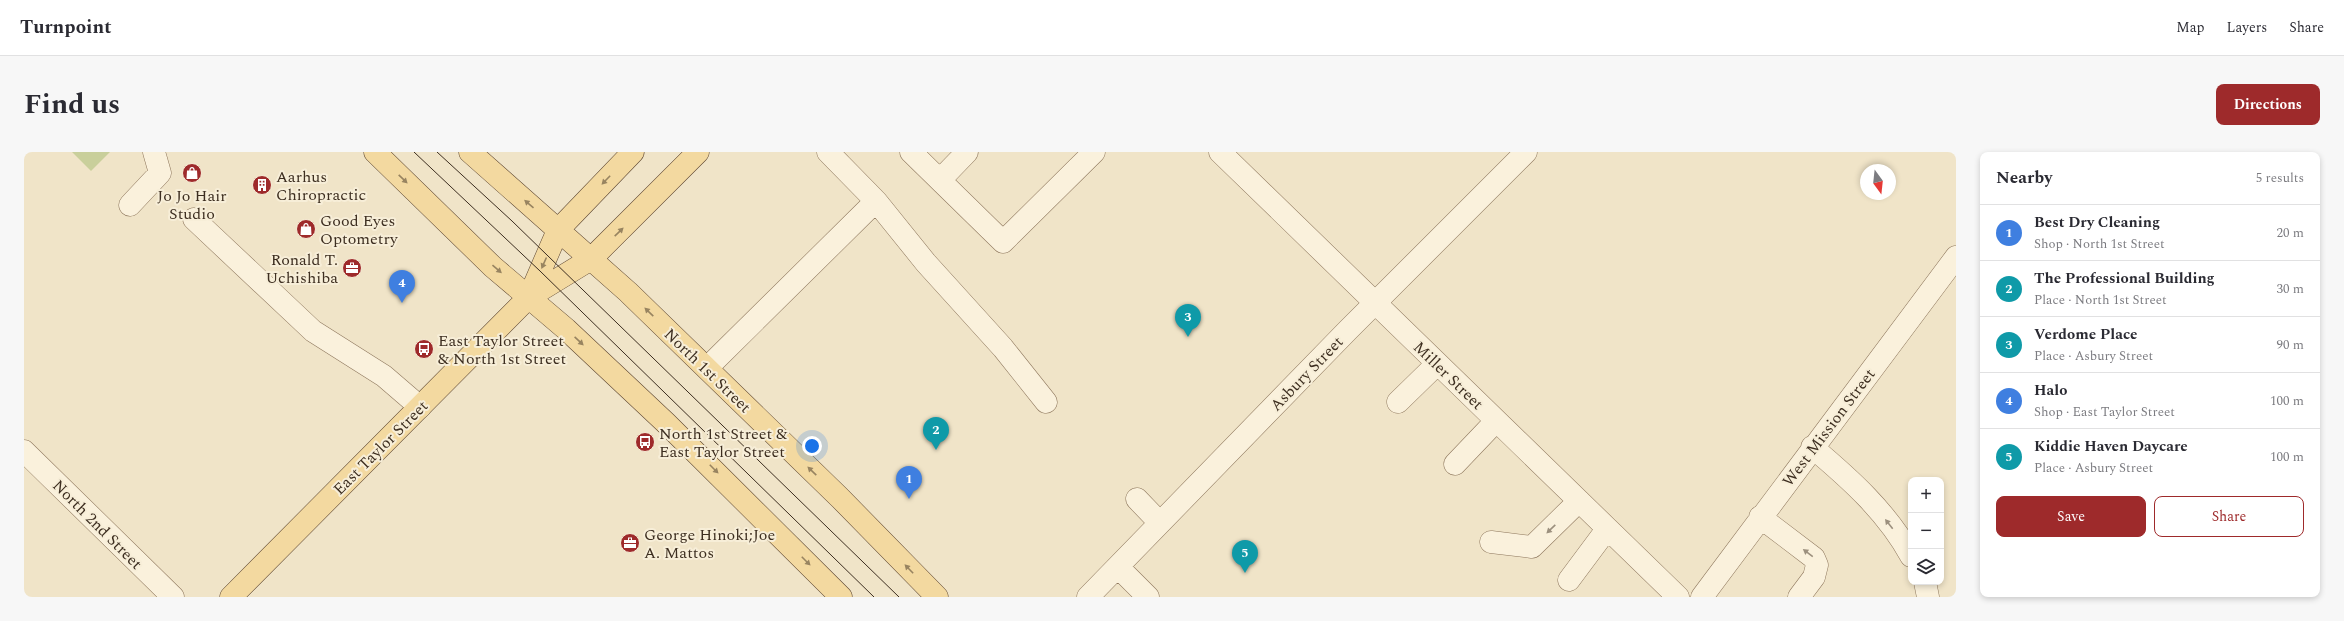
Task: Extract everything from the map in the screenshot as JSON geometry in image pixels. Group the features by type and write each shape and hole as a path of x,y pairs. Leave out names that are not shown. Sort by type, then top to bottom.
{"main road":[{"path":"375,152 493,267 529,297 667,424 841,597"},
{"name":"North 1st Street","path":"470,152 591,259 707,368 840,498 937,597"},
{"path":"529,297 558,230 632,152"},
{"path":"529,297 591,259 698,152"},
{"name":"East Taylor Street","path":"231,597 529,297"}],"street":[{"path":"130,206 160,173 154,152"},
{"path":"828,152 876,201 926,263 1003,348 1046,402"},
{"path":"911,152 1003,242 1094,152"},
{"path":"940,180 967,152"},
{"name":"Miller Street","path":"1220,152 1678,597"},
{"name":"Asbury Street","path":"1088,597 1375,303 1526,152"},
{"path":"707,368 876,201"},
{"path":"194,219 313,331 384,376 420,407"},
{"name":"West Mission Street","path":"1702,597 1760,517 1956,257"},
{"path":"1398,402 1437,364"},
{"path":"1455,464 1496,421"},
{"path":"1812,448 1848,477 1872,502 1903,541 1908,550"},
{"name":"North 2nd Street","path":"24,451 173,597"},
{"path":"1137,499 1160,523"},
{"path":"1491,542 1532,547 1579,501"},
{"path":"1760,517 1814,558 1817,565 1814,577 1799,597"},
{"path":"1569,580 1607,529"},
{"path":"1118,567 1148,597"},
{"path":"1926,585 1928,597"}],"green space":[{"path":"72,152 110,152 91,171"}],"tram line":[{"path":"414,152 540,271 874,597"},
{"path":"437,152 512,221 899,597"}],"place":[{"name":"Jo Jo Hair Studio","path":"192,173"},
{"name":"Aarhus Chiropractic","path":"262,185"},
{"name":"Good Eyes Optometry","path":"306,229"},
{"name":"Ronald T. Uchishiba","path":"352,268"},
{"name":"Halo","path":"402,303"},
{"name":"Verdome Place","path":"1188,337"},
{"name":"East Taylor Street & North 1st Street","path":"424,349"},
{"name":"North 1st Street & East Taylor Street","path":"645,442"},
{"name":"The Professional Building","path":"936,450"},
{"name":"Best Dry Cleaning","path":"909,499"},
{"name":"George Hinoki;Joe A. Mattos","path":"630,543"},
{"name":"Kiddie Haven Daycare","path":"1245,573"}]}
